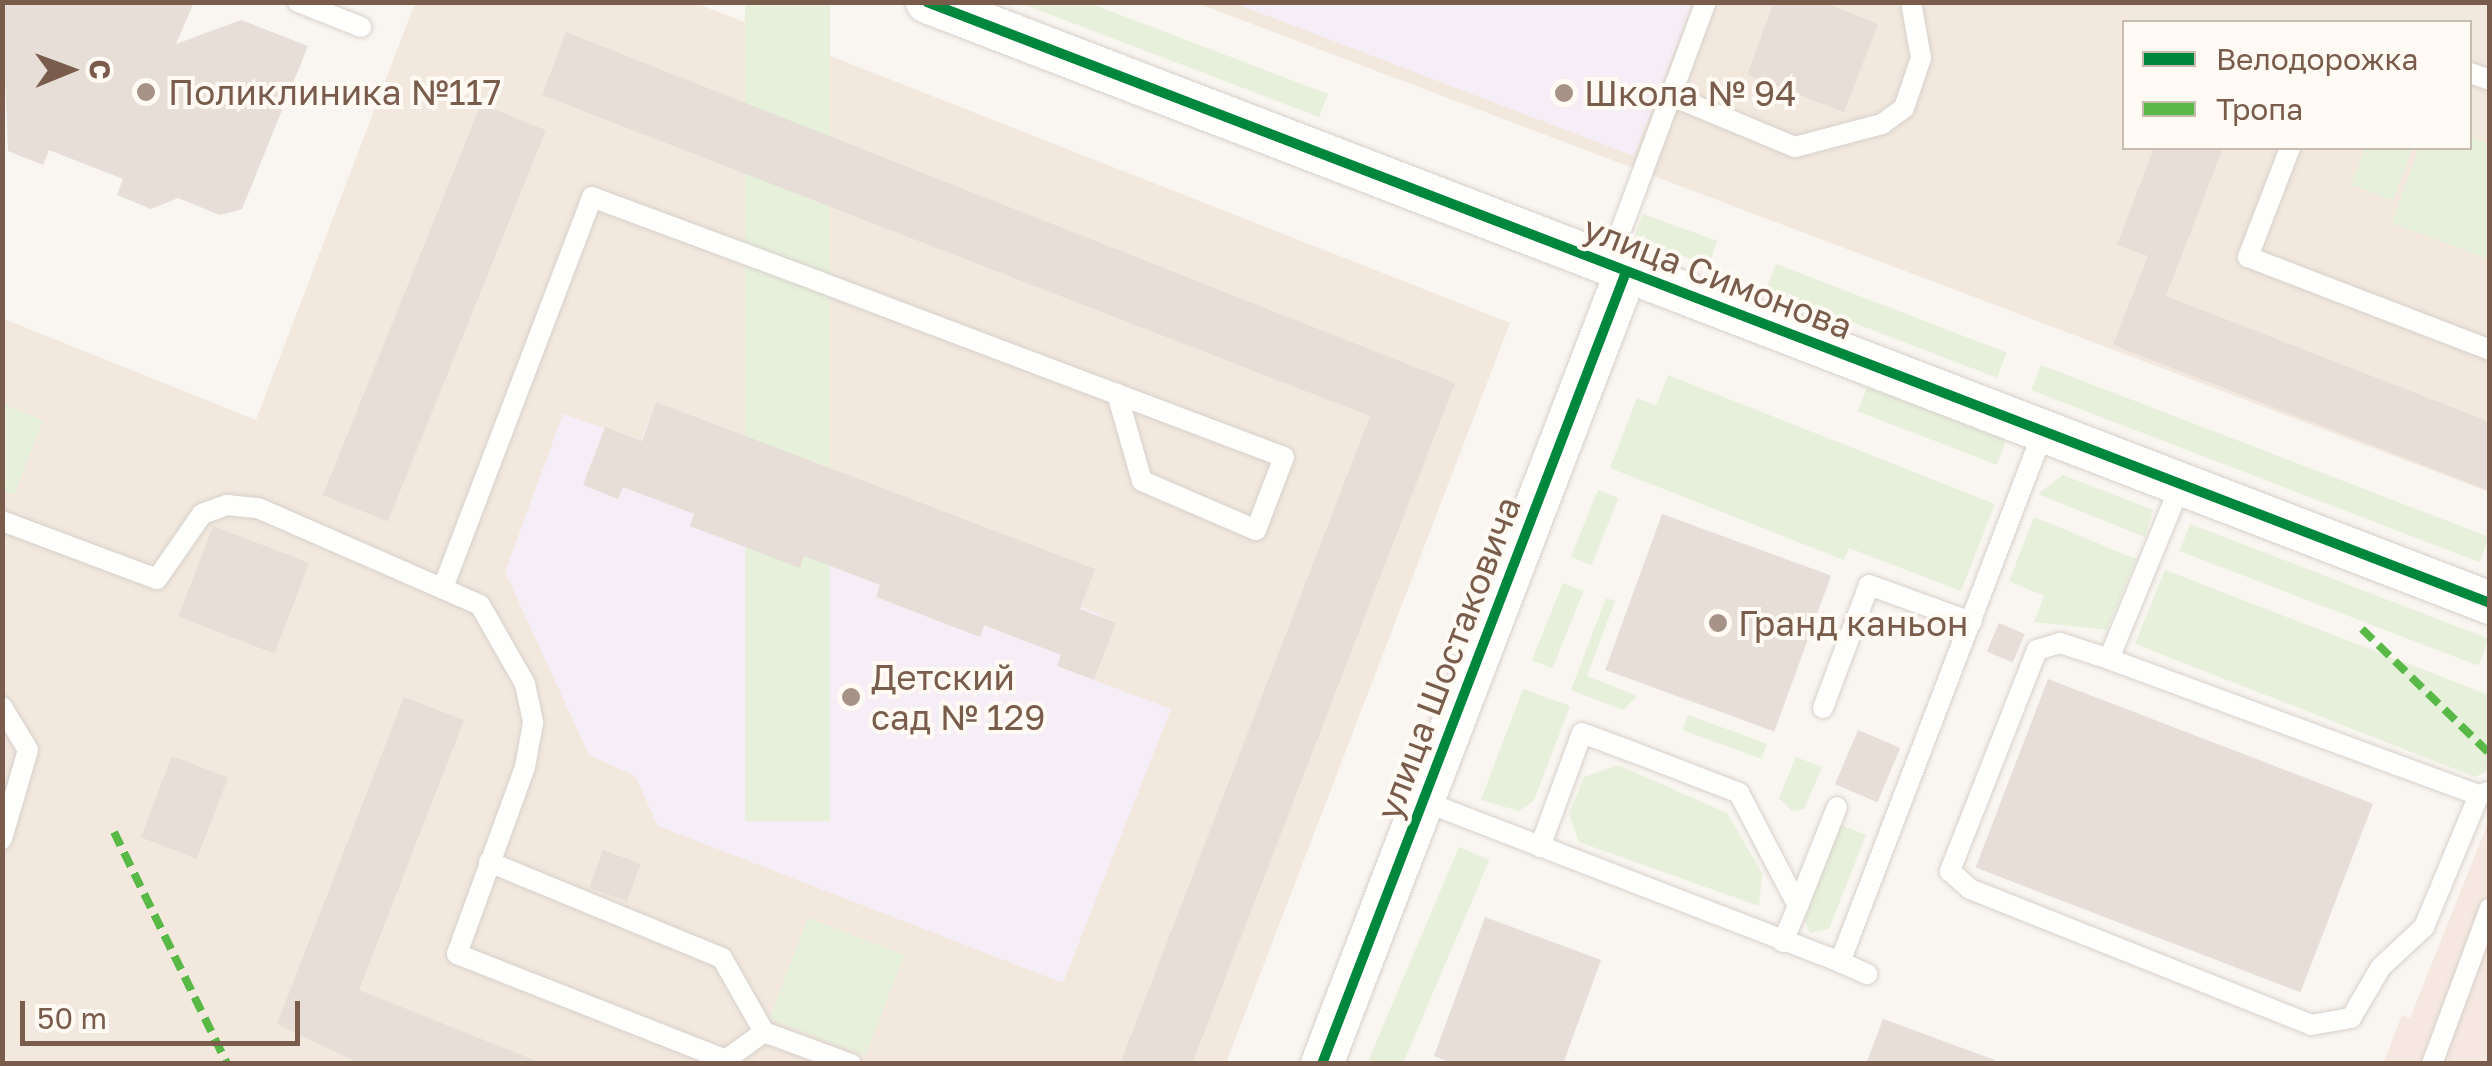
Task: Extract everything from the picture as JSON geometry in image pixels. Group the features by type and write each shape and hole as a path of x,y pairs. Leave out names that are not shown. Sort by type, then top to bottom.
{"street":[{"name":"улица Симонова","path":"927,2 2490,603"},
{"name":"улица Шостаковича","path":"1322,1064 1423,801 1617,268"}],"lane":[{"path":"298,2 361,27"},
{"path":"1617,268 1706,2"},
{"path":"1672,96 1794,146 1882,124 1904,108 1921,58 1911,2"},
{"path":"2289,150 2248,257 2490,350"},
{"path":"444,585 592,196 1116,394 1284,458 1256,530 1142,481 1116,394"},
{"path":"1840,962 2043,432"},
{"path":"2110,660 2181,484"},
{"path":"2,521 157,580 202,514 227,504 258,508 444,585 480,605 525,684 533,723 456,954 720,1061 764,1032"},
{"path":"1823,708 1869,585 1971,622"},
{"path":"2060,642 2110,660 2484,794 2424,927 2381,966 2351,1018 2310,1025 1970,888 1950,872 2036,650 2060,642"},
{"path":"2,707 28,750 2,839"},
{"path":"1540,847 1582,733 1739,793 1798,906"},
{"path":"1423,801 1868,974"},
{"path":"1783,942 1837,807"},
{"path":"489,862 722,958 764,1032 851,1064"},
{"path":"2432,1064 2488,917"}],"shaded area":[{"path":"693,2 1510,323 1226,1063 3,1064 2,318 256,420 415,3"},
{"path":"1197,3 2489,3 2489,492"},
{"name":"Школа № 94","path":"1234,3 1693,3 1634,156"},
{"name":"Детский сад № 129","path":"656,402 741,434 737,446 768,458 773,446 798,456 794,468 1116,623 1094,680 1171,709 1063,983 658,826 635,776 589,755 505,572 563,414 641,440"},
{"path":"2489,820 2489,1063 2383,1064 2402,1015 2410,1018"}],"green space":[{"path":"745,3 830,3 830,821 745,821"},
{"path":"1020,3 1089,3 1328,94 1319,117"},
{"path":"2472,138 2489,144 2489,259 2392,223 2418,150 2472,150"},
{"path":"2364,150 2411,150 2393,200 2351,185"},
{"path":"1643,214 1717,241 1708,265 1634,238"},
{"path":"1776,264 2007,353 1997,378 1766,289"},
{"path":"2041,365 2489,537 2479,562 2031,390"},
{"path":"1668,375 1995,504 1961,591 1849,548 1844,560 1610,468 1637,398 1656,406"},
{"path":"1867,387 2006,440 1997,465 1858,411"},
{"path":"2,404 43,420 14,495 3,491"},
{"path":"2063,475 2153,510 2145,537 2038,494"},
{"path":"1598,490 1618,498 1591,565 1571,557"},
{"path":"2034,517 2136,559 2107,630 2034,622 2044,596 2009,581"},
{"path":"2190,524 2489,639 2478,666 2180,551"},
{"path":"2165,570 2489,695 2489,770 2475,777 2135,644"},
{"path":"1563,583 1583,591 1552,668 1532,660"},
{"path":"1606,598 1615,601 1587,676 1637,696 1623,710 1571,690"},
{"path":"1523,689 1570,706 1534,800 1519,811 1481,800"},
{"path":"1688,715 1767,744 1761,759 1683,730"},
{"path":"1796,757 1822,767 1804,809 1792,811 1779,798"},
{"path":"1618,765 1727,813 1762,873 1759,906 1579,842 1569,814 1584,777"},
{"path":"1839,824 1866,835 1829,929 1810,933 1803,916"},
{"path":"1459,847 1489,860 1403,1064 1379,1064 1369,1060"},
{"path":"808,918 904,955 865,1056 769,1019"}],"building":[{"name":"Поликлиника №117","path":"2,2 194,2 176,44 241,20 308,46 242,209 220,215 178,198 151,209 117,195 123,179 49,150 43,165 8,151"},
{"path":"1774,2 1822,2 1878,24 1844,112 1747,75"},
{"path":"566,32 1455,383 1192,1064 1120,1064 1370,416 542,95"},
{"path":"481,104 546,130 388,521 323,495"},
{"path":"2153,150 2222,150 2166,296 2490,422 2490,491 2113,345 2148,256 2117,245"},
{"path":"656,402 1095,569 1080,609 1116,623 1094,680 1057,666 1061,655 984,625 980,637 876,597 880,585 804,556 800,568 690,526 694,514 623,487 618,499 583,485 605,427 642,441"},
{"name":"Гранд каньон","path":"1662,514 1831,576 1774,732 1605,670"},
{"path":"213,526 309,563 274,653 178,617"},
{"path":"1999,623 2025,634 2013,662 1987,652"},
{"path":"2048,679 2373,804 2300,992 1976,868"},
{"path":"404,697 464,720 359,990 544,1064 361,1064 277,1024"},
{"path":"1858,730 1900,748 1877,802 1835,784"},
{"path":"172,756 228,778 197,859 141,837"},
{"path":"603,850 641,864 627,901 589,888"},
{"path":"1485,917 1601,960 1563,1064 1455,1064 1434,1056"},
{"path":"1883,1019 1995,1060 1994,1064 1866,1064"}],"marked path":[{"path":"2362,629 2490,754"},
{"path":"114,832 227,1064"}],"cycle path":[{"path":"927,2 2490,603"},
{"path":"1322,1064 1626,272"}],"place":[{"name":"Поликлиника №117","path":"146,92"},
{"name":"Школа № 94","path":"1564,93"},
{"name":"Гранд каньон","path":"1718,623"},
{"name":"Детский сад № 129","path":"851,697"}]}
